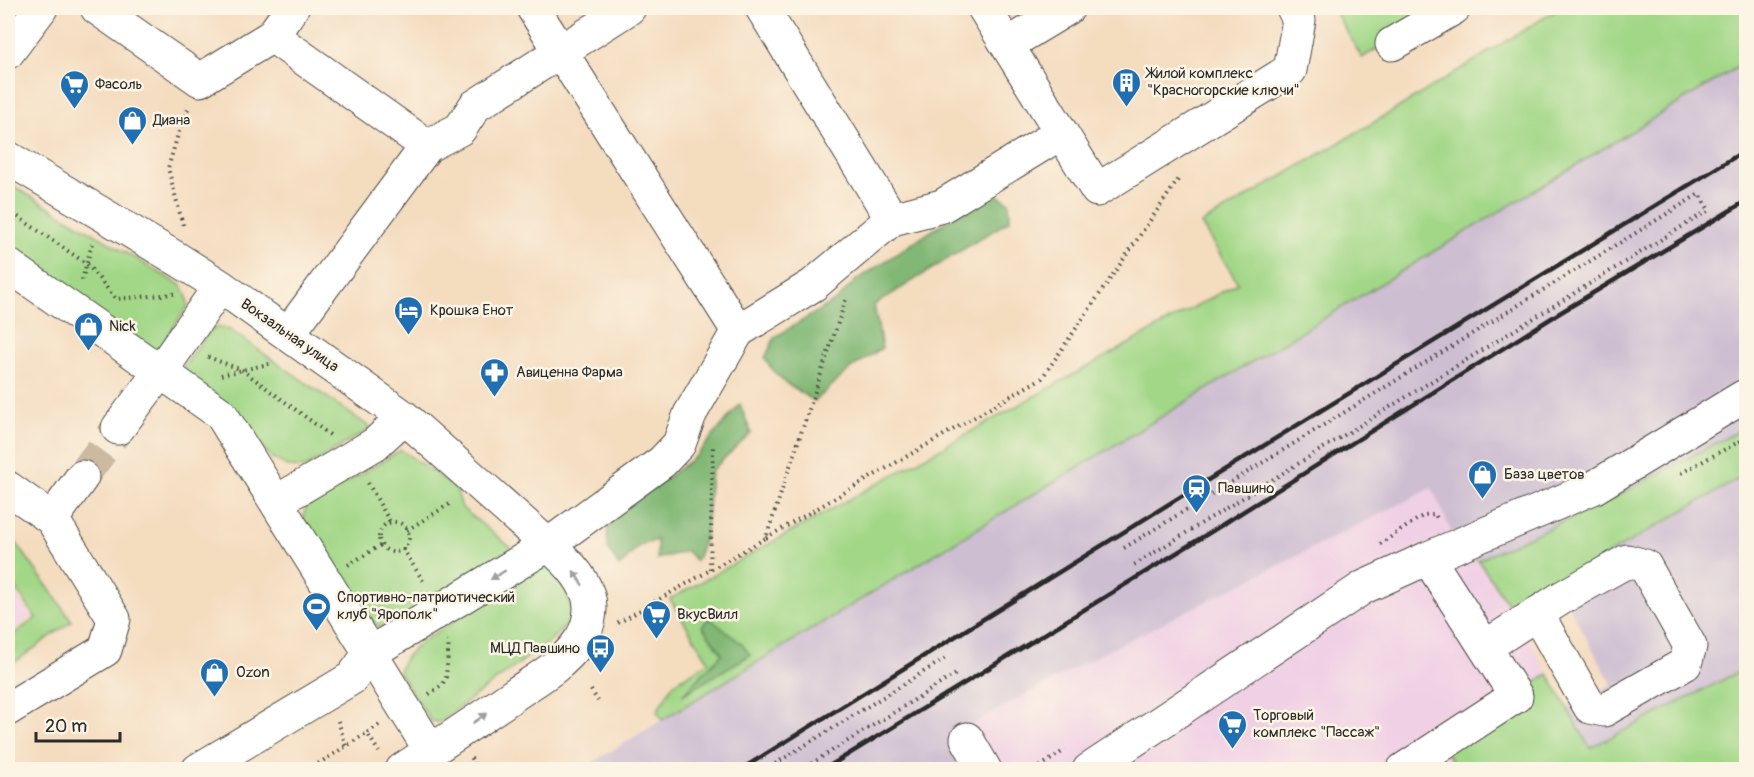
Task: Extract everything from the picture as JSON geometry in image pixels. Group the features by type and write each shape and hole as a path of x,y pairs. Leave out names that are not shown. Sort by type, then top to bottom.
{"street":[{"path":"8,52 41,8"},
{"path":"97,8 200,80 272,36 292,8"},
{"path":"533,8 738,331"},
{"path":"288,334 427,146 460,129 476,106 630,8"},
{"path":"762,8 892,219"},
{"path":"984,8 1097,190 1290,70 1299,20 1293,8"},
{"path":"1007,45 1068,8"},
{"path":"1392,44 1454,8"},
{"path":"272,36 427,146"},
{"path":"198,770 352,678 370,653 548,545 662,462 679,444 690,414 738,331 813,285 892,219 942,206 1061,133"},
{"name":"Вокзальная улица","path":"8,158 220,286 404,417 566,561 580,577 589,597 588,623 579,642 558,664 402,770"},
{"path":"8,265 221,414 432,751"},
{"path":"118,428 170,379 179,346 220,286"},
{"path":"1089,770 1364,587 1593,488 1743,397"},
{"path":"276,502 375,444 404,417"},
{"path":"52,519 82,477"},
{"path":"8,488 52,519 114,619 105,650 8,709"},
{"path":"1403,770 1516,696 1428,558"},
{"path":"1485,647 1563,597 1627,561 1645,566 1690,646 1685,664 1604,710 1590,706 1537,614"},
{"path":"967,739 985,770"}],"path":[{"path":"184,229 168,168 178,131 200,80"},
{"path":"618,623 1042,378 1178,180"},
{"path":"1124,548 1699,194 1709,210 1134,565"},
{"path":"8,210 87,264 116,299 125,306"},
{"path":"74,312 94,237"},
{"path":"74,312 116,299 178,294"},
{"path":"766,538 848,295"},
{"path":"179,346 242,370 342,443 383,506 390,522"},
{"path":"170,379 242,370 273,363"},
{"path":"710,570 713,438"},
{"path":"407,530 453,501"},
{"path":"401,523 407,530 408,543 403,549 395,552 381,545 380,530 386,524 401,523"},
{"path":"324,579 381,545"},
{"path":"765,770 946,658"},
{"path":"801,770 956,674"},
{"path":"591,690 598,701"},
{"path":"308,770 367,733"},
{"path":"464,770 474,763"}],"shaded area":[{"path":"1746,62 1746,427 1606,502 1466,565 1432,488 1103,653 990,714 950,739 968,769 580,770"},
{"path":"1739,479 1746,500 1746,668 1590,748 1568,709 1612,684 1556,584"},
{"path":"1432,488 1467,565 1478,560 1512,610 1548,674 1441,744 1458,769 968,769 949,739 990,714 1103,653"},
{"path":"8,584 31,617 8,634"}],"green space":[{"path":"1333,8 1356,8 1359,13 1371,8 1444,8 1362,58"},
{"path":"1560,8 1746,8 1746,62 662,720 657,711 673,684 709,662 670,599 1238,283 1201,224 1393,111","holes":["703,626 750,655 684,693 723,654"]},
{"path":"8,183 182,286 188,306 155,354 8,252"},
{"path":"991,192 1009,202 1010,220 874,305 882,348 850,369 815,401 786,383 775,373 765,358 775,337 838,299 855,281"},
{"path":"218,327 230,330 371,428 305,468 289,467 272,458 223,402 181,370 210,331"},
{"path":"740,404 751,433 711,471 706,536 696,561 687,551 657,559 657,540 639,546 619,567 607,546 608,522 696,456"},
{"path":"1746,427 1746,500 1738,479 1512,610 1478,560 1606,502"},
{"path":"401,450 456,488 462,508 509,546 513,553 388,630 369,623 303,518 306,507"},
{"path":"8,531 72,621 8,667 8,638 36,618 8,577"},
{"path":"543,564 555,565 563,580 572,611 569,623 550,641 439,722 431,721 399,673 404,660 421,642"},
{"path":"709,618 742,644 750,655 682,695 722,654 702,626"},
{"path":"1746,668 1746,769 1458,769 1441,745 1548,674 1590,748"}],"tunnel":[{"path":"82,477 118,428"}],"railway":[{"path":"740,770 1746,150"},
{"path":"823,770 1209,533 1558,314 1746,201"}],"place":[{"name":"Жилой комплекс \"Красногорские ключи\"","path":"1126,108"},
{"name":"Фасоль","path":"74,110"},
{"name":"Диана","path":"132,146"},
{"name":"Крошка Енот","path":"409,336"},
{"name":"Nick","path":"88,352"},
{"name":"Авиценна Фарма","path":"495,398"},
{"name":"База цветов","path":"1483,500"},
{"name":"Павшино","path":"1197,514"},
{"name":"Спортивно-патриотический клуб \"Ярополк\"","path":"316,632"},
{"name":"ВкусВилл","path":"656,640"},
{"name":"МЦД Павшино","path":"601,674"},
{"name":"Ozon","path":"215,698"},
{"name":"Торговый комплекс \"Пассаж\"","path":"1232,750"}]}
